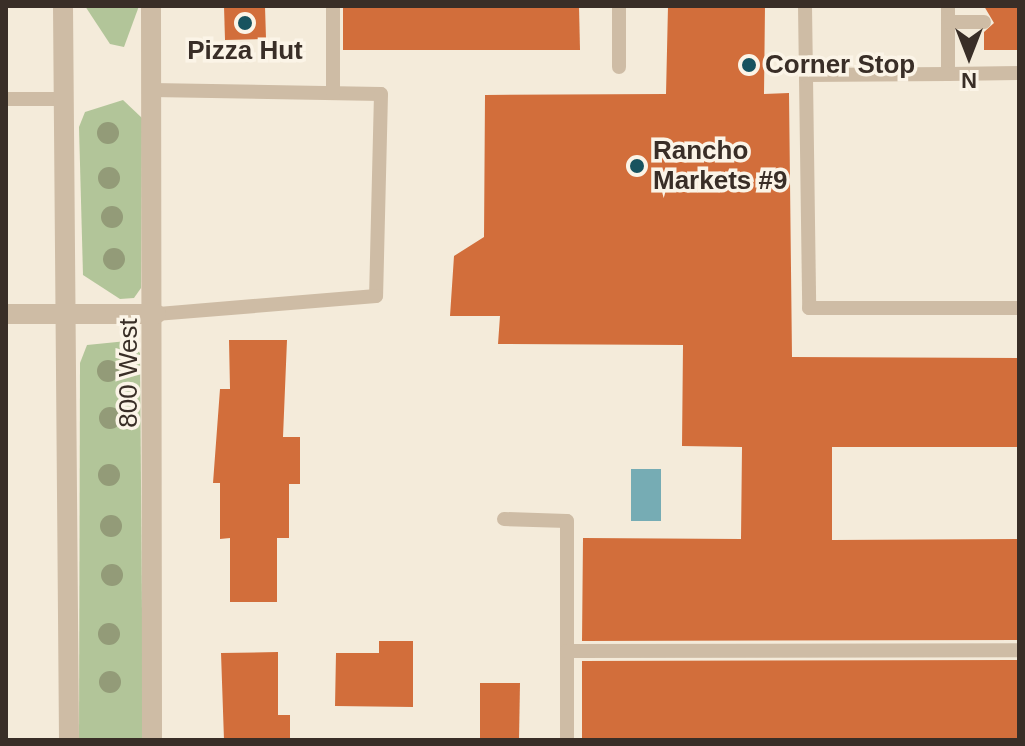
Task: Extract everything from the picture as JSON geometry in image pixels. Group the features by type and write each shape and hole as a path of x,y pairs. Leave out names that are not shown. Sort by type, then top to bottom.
{"street":[{"path":"63,6 63,314 69,740"},
{"name":"800 West","path":"151,6 156,314 152,740"},
{"path":"6,314 156,314"}],"lane":[{"path":"333,6 333,93"},
{"path":"619,6 619,67"},
{"path":"805,6 809,308 1019,308"},
{"path":"948,6 948,74"},
{"path":"948,22 984,22"},
{"path":"806,75 1019,73"},
{"path":"152,90 381,94 376,296 156,314"},
{"path":"6,99 63,99"},
{"path":"504,519 567,521 567,740"},
{"path":"567,651 1019,650"}],"green space":[{"path":"85,6 139,6 124,47 110,44"},
{"path":"123,100 142,118 141,288 134,298 120,299 83,275 79,127 85,112"},
{"path":"127,341 140,353 143,740 79,740 80,363 87,345"}],"water":[{"path":"631,469 661,469 661,521 631,521"}],"building":[{"name":"Pizza Hut","path":"224,6 265,6 266,39 225,40"},
{"path":"343,6 579,6 580,50 343,50"},
{"path":"668,6 765,6 764,94 789,93 792,357 1019,358 1019,447 832,447 832,540 1019,539 1019,640 582,641 583,538 741,539 742,447 682,446 683,345 498,344 500,316 450,316 454,256 484,237 485,95 666,94"},
{"path":"984,6 1019,6 1019,50 984,50 984,32 994,23"},
{"path":"229,340 287,340 283,437 300,437 300,484 289,484 289,538 277,538 277,602 230,602 230,538 220,539 220,483 213,483 220,389 230,389"},
{"path":"379,641 413,641 413,707 335,706 336,653 379,653"},
{"path":"278,652 278,715 290,715 290,740 224,740 221,653"},
{"path":"1019,660 1019,740 582,740 582,661"},
{"path":"480,683 520,683 519,740 480,740"}],"place":[{"name":"Pizza Hut","path":"245,23"},
{"name":"Corner Stop","path":"749,65"},
{"name":"Rancho Markets #9","path":"637,166"}]}
